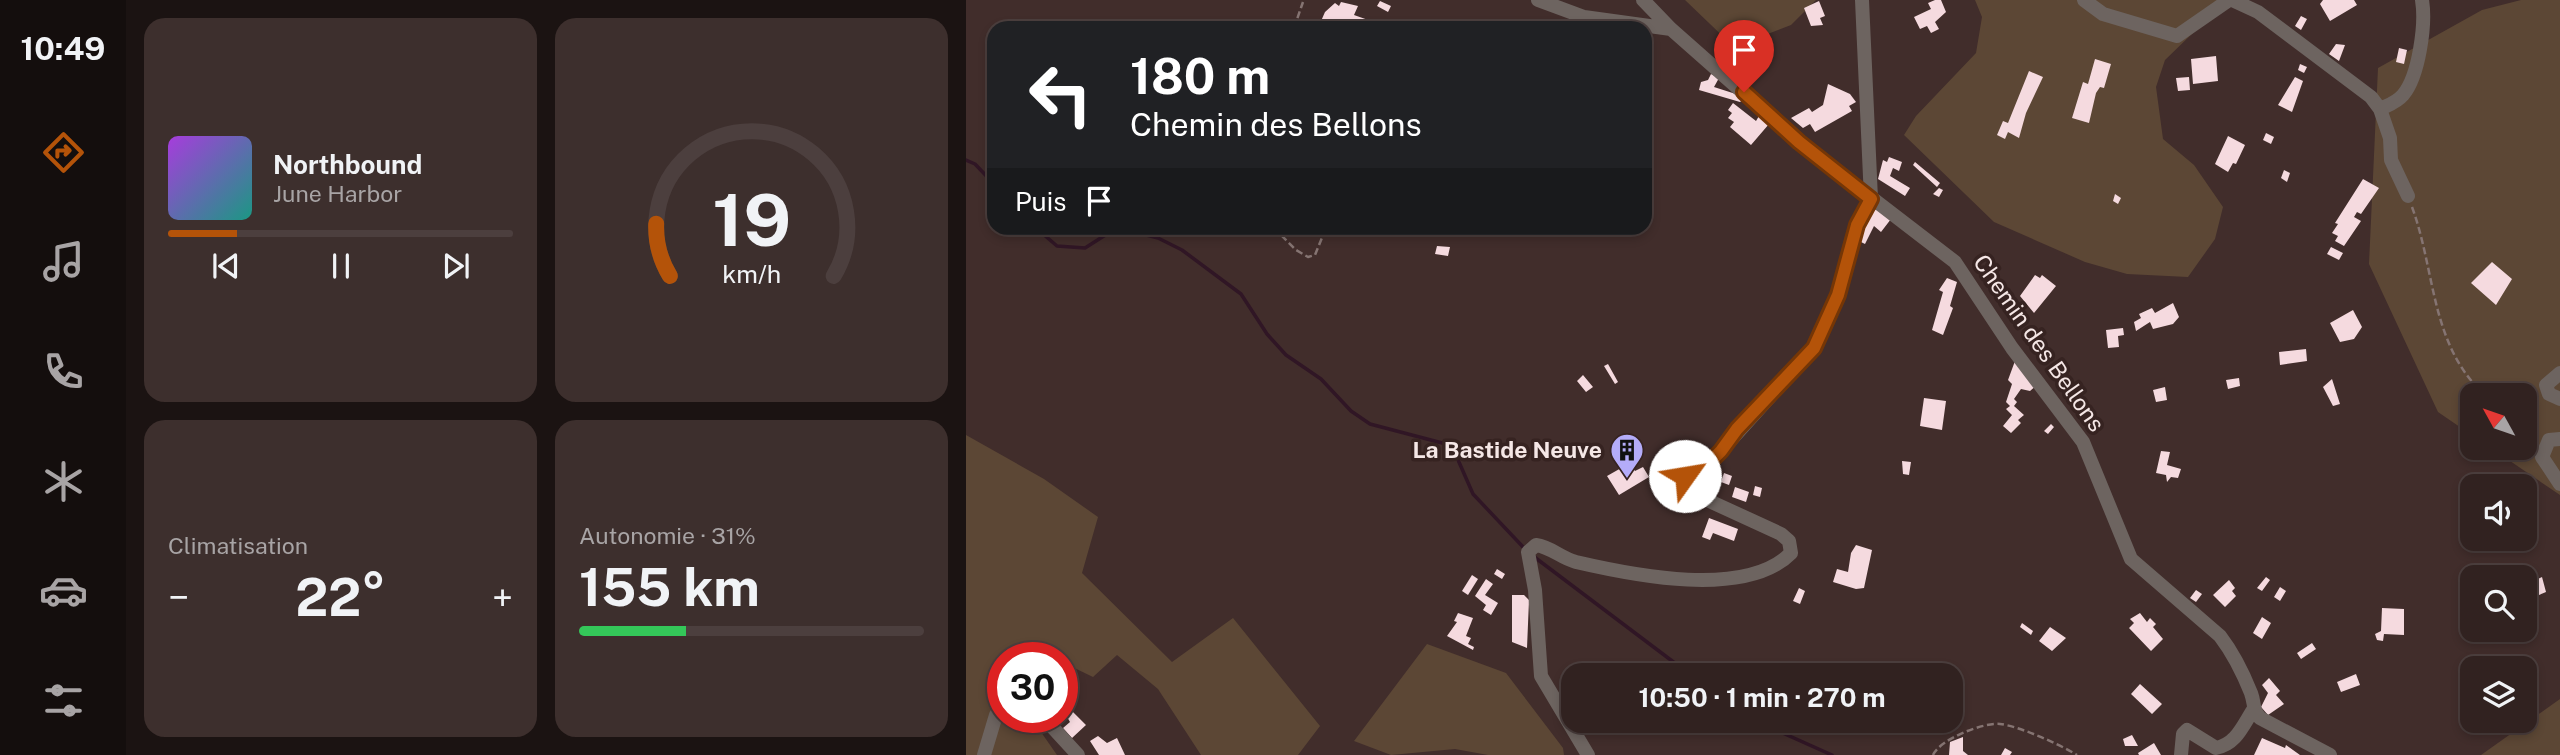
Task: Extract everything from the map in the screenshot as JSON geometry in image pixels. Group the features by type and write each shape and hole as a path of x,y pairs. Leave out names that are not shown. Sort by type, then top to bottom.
{"street":[{"path":"1538,0 1584,17 1613,21"},
{"name":"Chemin des Bellons","path":"1643,0 1671,29 1799,142 1955,262 2012,348 2082,442 2131,559 2220,636 2231,649 2252,694 2253,710"},
{"path":"1588,755 1541,676 1535,590 1528,552 1536,544 1576,562 1700,583 1746,576 1781,561 1791,553 1789,541 1781,534 1705,499 1693,489 1685,476 1686,471 1712,460 1737,429 1814,348 1838,295 1857,225 1871,199 1862,0"},
{"path":"2084,0 2103,14 2177,36 2230,0 2258,12 2371,97 2380,109 2390,138 2391,160 2408,196"},
{"path":"2380,109 2397,102 2413,74 2425,18 2422,0"},
{"path":"1652,26 1671,29"},
{"path":"2560,373 2546,385 2549,394 2560,399"},
{"path":"2560,439 2549,440 2542,457 2560,484"},
{"path":"2180,755 2183,734 2187,730 2216,748 2226,746 2234,741 2253,710 2260,718 2330,755"},
{"path":"984,755 991,733"},
{"path":"1058,733 1078,755"}],"path":[{"path":"1296,21 1303,2"},
{"path":"2408,196 2421,231 2427,272 2446,337 2466,378 2472,383"},
{"path":"1282,235 1296,250 1308,257 1315,255 1320,249 1324,235"},
{"path":"1933,755 1949,737 1989,724 2001,724 2026,732 2077,755"}],"shaded area":[{"path":"1685,0 1816,0 1791,25 1734,47"},
{"path":"1975,0 2227,0 2165,60 2156,87 2163,139 2194,165 2223,207 2215,239 2188,277 2127,274 2085,262 1994,222 1904,135 1916,116 1976,53 1982,17"},
{"path":"2521,0 2560,0 2560,495 2537,479 2537,474 2529,474 2509,460 2538,460 2538,383 2460,383 2460,427 2438,412 2369,264 2378,68 2482,10"},
{"path":"966,435 1044,479 1098,517 1082,573 1172,662 1233,618 1320,726 1298,755 1201,755 1158,689 1117,655 1093,677 1078,670 1078,642 987,642 987,733 1042,733 1057,755 966,755"},
{"path":"1427,644 1506,673 1563,748 1564,755 1488,755 1455,749 1391,755 1354,741"},
{"path":"2560,699 2560,755 2481,755 2512,733 2537,733 2537,715"}],"building":[{"path":"1941,0 1946,12 1935,22 1939,29 1931,33 1927,26 1920,29 1914,17 1931,9 1928,3"},
{"path":"2323,0 2354,0 2357,5 2330,21 2320,4"},
{"path":"1380,1 1391,6 1388,12 1377,6"},
{"path":"1819,1 1825,16 1820,18 1823,25 1811,26 1804,8"},
{"path":"1341,2 1358,6 1354,15 1371,21 1321,21 1325,12 1335,3 1339,6"},
{"path":"2301,16 2307,19 2301,30 2295,26"},
{"path":"2336,44 2345,45 2339,61 2329,54"},
{"path":"2399,48 2407,50 2404,64 2396,62"},
{"path":"2216,56 2218,81 2193,84 2191,59"},
{"path":"2095,59 2111,64 2104,88 2100,87 2096,93 2089,123 2072,118 2083,82 2088,84"},
{"path":"2300,64 2307,67 2304,73 2298,70"},
{"path":"2029,71 2043,77 2026,113 2019,138 2008,132 2005,139 1997,135 2003,121 2008,123"},
{"path":"1711,74 1719,78 1714,87 1742,96 1743,100 1740,102 1699,90 1701,82 1708,80"},
{"path":"2189,77 2190,90 2178,91 2176,78"},
{"path":"2295,77 2303,81 2292,112 2278,105"},
{"path":"1828,84 1850,94 1856,102 1849,106 1852,111 1815,132 1810,124 1803,128 1791,118 1809,108 1812,112 1823,105"},
{"path":"1733,103 1756,121 1759,116 1769,124 1751,145 1730,127 1734,122 1728,118 1732,113 1728,110"},
{"path":"2266,133 2274,137 2271,144 2263,140"},
{"path":"2228,136 2245,145 2236,164 2233,163 2228,172 2215,164"},
{"path":"1889,157 1902,162 1899,171 1893,168 1890,176 1910,188 1905,196 1878,179 1883,160 1887,162"},
{"path":"1915,162 1940,183 1937,187 1913,165"},
{"path":"2284,170 2290,173 2287,182 2281,178"},
{"path":"2363,179 2379,188 2361,214 2357,212 2354,217 2361,221 2344,246 2335,241 2338,236 2332,233 2338,224 2335,223"},
{"path":"1939,188 1943,190 1939,197 1933,194"},
{"path":"2115,194 2121,198 2118,204 2113,201"},
{"path":"1878,207 1891,219 1881,232 1874,226 1865,244 1859,241 1865,220"},
{"path":"1437,246 1450,247 1448,256 1435,254"},
{"path":"2331,247 2343,253 2339,260 2327,254"},
{"path":"2492,262 2512,279 2496,305 2471,283"},
{"path":"2035,275 2040,278 2042,275 2056,286 2034,313 2020,296"},
{"path":"1947,278 1957,282 1950,306 1953,308 1943,335 1932,330 1943,292 1939,290"},
{"path":"2173,303 2179,317 2173,324 2153,329 2150,322 2136,331 2134,322 2141,318 2139,314 2152,308 2155,313"},
{"path":"2353,310 2362,327 2354,339 2340,342 2330,323"},
{"path":"2123,328 2124,335 2118,336 2119,347 2108,348 2106,330"},
{"path":"2306,349 2307,361 2280,365 2279,352"},
{"path":"2015,361 2037,385 2030,391 2021,389 2014,399 2017,402 2014,406 2024,415 2018,420 2021,423 2011,433 2003,426 2012,415 2006,409 2010,406 2006,402 2012,384 2008,380"},
{"path":"1608,364 1618,382 1615,384 1604,366"},
{"path":"1583,375 1593,387 1586,392 1577,381"},
{"path":"2239,378 2240,386 2228,389 2226,380"},
{"path":"2332,379 2340,404 2333,406 2323,387"},
{"path":"2165,387 2167,400 2156,402 2153,390"},
{"path":"1924,398 1946,401 1942,430 1920,426"},
{"path":"2051,424 2054,427 2048,434 2044,431"},
{"path":"2161,451 2170,452 2167,465 2181,469 2178,478 2171,477 2167,482 2166,475 2156,473"},
{"path":"1902,461 1911,462 1909,475 1903,474"},
{"name":"La Bastide Neuve","path":"1630,463 1635,471 1643,467 1649,477 1619,495 1607,476"},
{"path":"1724,473 1732,476 1729,485 1721,482"},
{"path":"1755,486 1762,488 1760,497 1753,495"},
{"path":"1735,487 1749,492 1746,502 1732,497"},
{"path":"1709,518 1738,529 1734,541 1713,533 1710,540 1702,537"},
{"path":"1856,545 1872,550 1864,588 1856,589 1833,582 1837,569 1848,572 1851,553"},
{"path":"1497,569 1505,574 1502,579 1494,574"},
{"path":"1472,575 1478,579 1468,595 1462,591"},
{"path":"2266,577 2270,580 2262,591 2257,588"},
{"path":"2542,577 2546,592 2537,596 2537,579"},
{"path":"1486,579 1493,584 1485,595 1498,603 1491,615 1483,610 1486,605 1475,596"},
{"path":"2229,580 2235,588 2232,591 2236,596 2225,607 2213,595"},
{"path":"2280,587 2286,591 2280,601 2274,597"},
{"path":"1799,588 1805,591 1800,604 1793,601"},
{"path":"2196,590 2202,594 2196,602 2190,598"},
{"path":"1512,595 1524,595 1529,600 1527,648 1512,642"},
{"path":"2382,608 2404,609 2404,635 2384,634 2383,641 2377,640 2375,634 2381,631"},
{"path":"1458,613 1473,618 1466,636 1471,638 1468,644 1474,647 1473,650 1447,636 1457,622 1454,621"},
{"path":"2140,613 2147,622 2150,618 2156,624 2153,627 2163,639 2151,651 2129,628 2134,623 2130,619"},
{"path":"2262,617 2271,623 2262,639 2253,633"},
{"path":"2022,623 2033,631 2031,635 2020,627"},
{"path":"2050,627 2066,638 2052,651 2039,641"},
{"path":"2312,643 2316,649 2301,659 2297,653"},
{"path":"2356,674 2360,685 2341,692 2337,682"},
{"path":"2269,678 2280,691 2276,695 2284,704 2268,715 2261,707 2268,693 2262,685"},
{"path":"2140,684 2162,704 2152,714 2131,694"},
{"path":"1078,717 1086,725 1078,732"},
{"path":"2132,735 2138,746 2125,746 2123,739"},
{"path":"1098,736 1107,743 1117,738 1125,755 1099,755 1090,741"},
{"path":"1963,737 1963,751 1968,755 1949,755 1950,742"},
{"path":"2262,738 2285,748 2286,745 2300,755 2254,755"},
{"path":"2154,743 2161,755 2139,755 2138,753"},
{"path":"2005,748 2012,752 2010,755 2001,755"}],"waterway":[{"path":"966,160 975,164 987,177"},
{"path":"1044,235 1057,246 1085,248 1105,235"},
{"path":"1146,235 1182,250 1241,294 1267,334 1286,355 1321,379 1351,411 1370,424 1446,444 1455,453 1473,494 1524,548"},
{"path":"1533,556 1675,663"},
{"path":"1783,733 1832,755"}],"place":[{"name":"La Bastide Neuve","path":"1627,480"}],"route":[{"path":"1685,476 1686,471 1704,461 1712,460 1737,429 1814,348 1838,295 1857,225 1871,199 1799,142 1744,92"}]}
